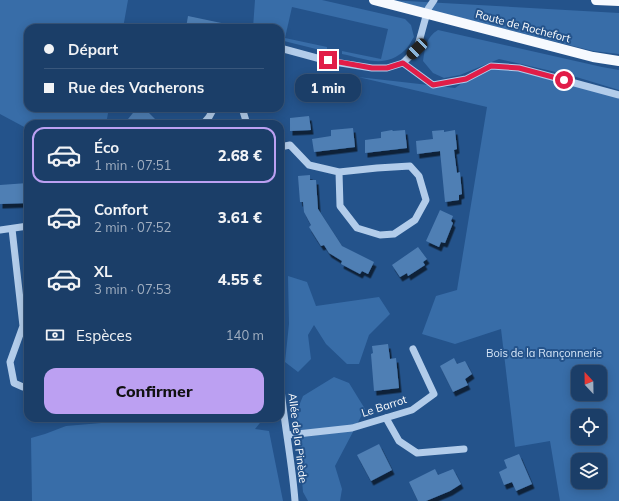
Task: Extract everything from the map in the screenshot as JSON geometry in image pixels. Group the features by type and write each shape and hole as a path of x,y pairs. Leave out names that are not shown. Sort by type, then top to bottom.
{"main road":[{"name":"Route de Rochefort","path":"374,0 593,57 619,61"},
{"path":"596,0 619,1"}],"street":[{"path":"284,49 328,60 372,68 387,68 403,63 417,49 427,14 434,0"},
{"path":"403,63 433,85 466,79 491,66 519,68 619,95"},
{"path":"284,146 290,145 309,165 339,172 410,166 419,176 426,200 415,220 394,234 380,235 357,228 340,206 339,172"},
{"path":"0,230 24,227"},
{"path":"12,229 23,326 10,362 14,383 24,387"},
{"name":"Le Barrot","path":"288,435 352,428 412,410 434,394 413,349"},
{"name":"Allée de la Pinède","path":"284,414 288,435 295,501"},
{"path":"386,418 398,441 417,453 464,449"}],"green space":[{"path":"0,0 128,0 124,24 24,24 24,112 108,112 107,120 24,120 24,127 0,114"},
{"path":"255,0 322,0 405,19 411,25 414,37 409,46 398,56 383,61 375,61 342,54 342,51 381,59 388,29 292,7 285,38 327,47 327,50 324,51 284,41 284,24 253,24"},
{"path":"389,0 619,13 619,54 593,51"},
{"path":"438,30 619,70 619,90 573,76 499,59 460,75 444,78 433,73 423,61 425,47 431,36"},
{"name":"Bois de la Rançonnerie","path":"491,66 519,68 619,96 619,501 560,501 550,441 515,447 501,329 455,344 422,334 436,296 457,290 487,107 358,77 455,88 472,76"},
{"path":"288,276 307,282 316,306 379,297 390,314 369,335 359,364 347,364 326,344 314,325 308,335 311,359 298,372 285,362 289,324"},
{"path":"334,377 349,383 365,409 335,466 342,489 340,501 308,501 303,492 296,413 303,396"},
{"path":"113,422 261,422 255,429 269,431 283,501 32,501 31,438 66,426"}],"building":[{"path":"188,16 226,24 187,24"},
{"path":"134,112 148,112 155,119 154,120 127,120"},
{"path":"309,116 311,130 290,131 290,118"},
{"path":"353,128 355,147 314,152 312,139 331,136 331,130"},
{"path":"405,130 407,148 365,153 365,140 381,138 381,132"},
{"path":"444,130 444,132 455,130 457,149 454,150 457,173 460,172 462,194 459,195 459,200 445,202 440,151 417,154 416,141 433,139 432,131"},
{"path":"310,175 310,180 316,180 318,209 342,246 374,262 368,274 362,271 360,274 341,264 342,261 329,253 324,245 321,246 309,227 311,225 304,212 303,202 300,202 298,176"},
{"path":"24,183 24,203 0,204 0,185"},
{"path":"440,210 453,216 451,221 453,223 445,243 441,242 439,247 426,241"},
{"path":"418,247 427,259 423,262 425,265 408,276 407,273 400,277 392,265"},
{"path":"388,344 390,359 396,358 399,388 374,391 371,354 373,353 372,346"},
{"path":"454,358 457,364 465,361 472,374 465,379 468,385 453,392 440,366"},
{"path":"379,444 392,470 371,481 357,455"},
{"path":"519,454 532,484 516,491 512,482 504,485 499,472 507,468 504,460"},
{"path":"435,469 438,475 453,469 461,484 450,491 426,501 418,501 409,482"}],"route":[{"path":"328,60 372,68 387,68 403,63 433,85 466,79 491,66 519,68 564,80"}]}
